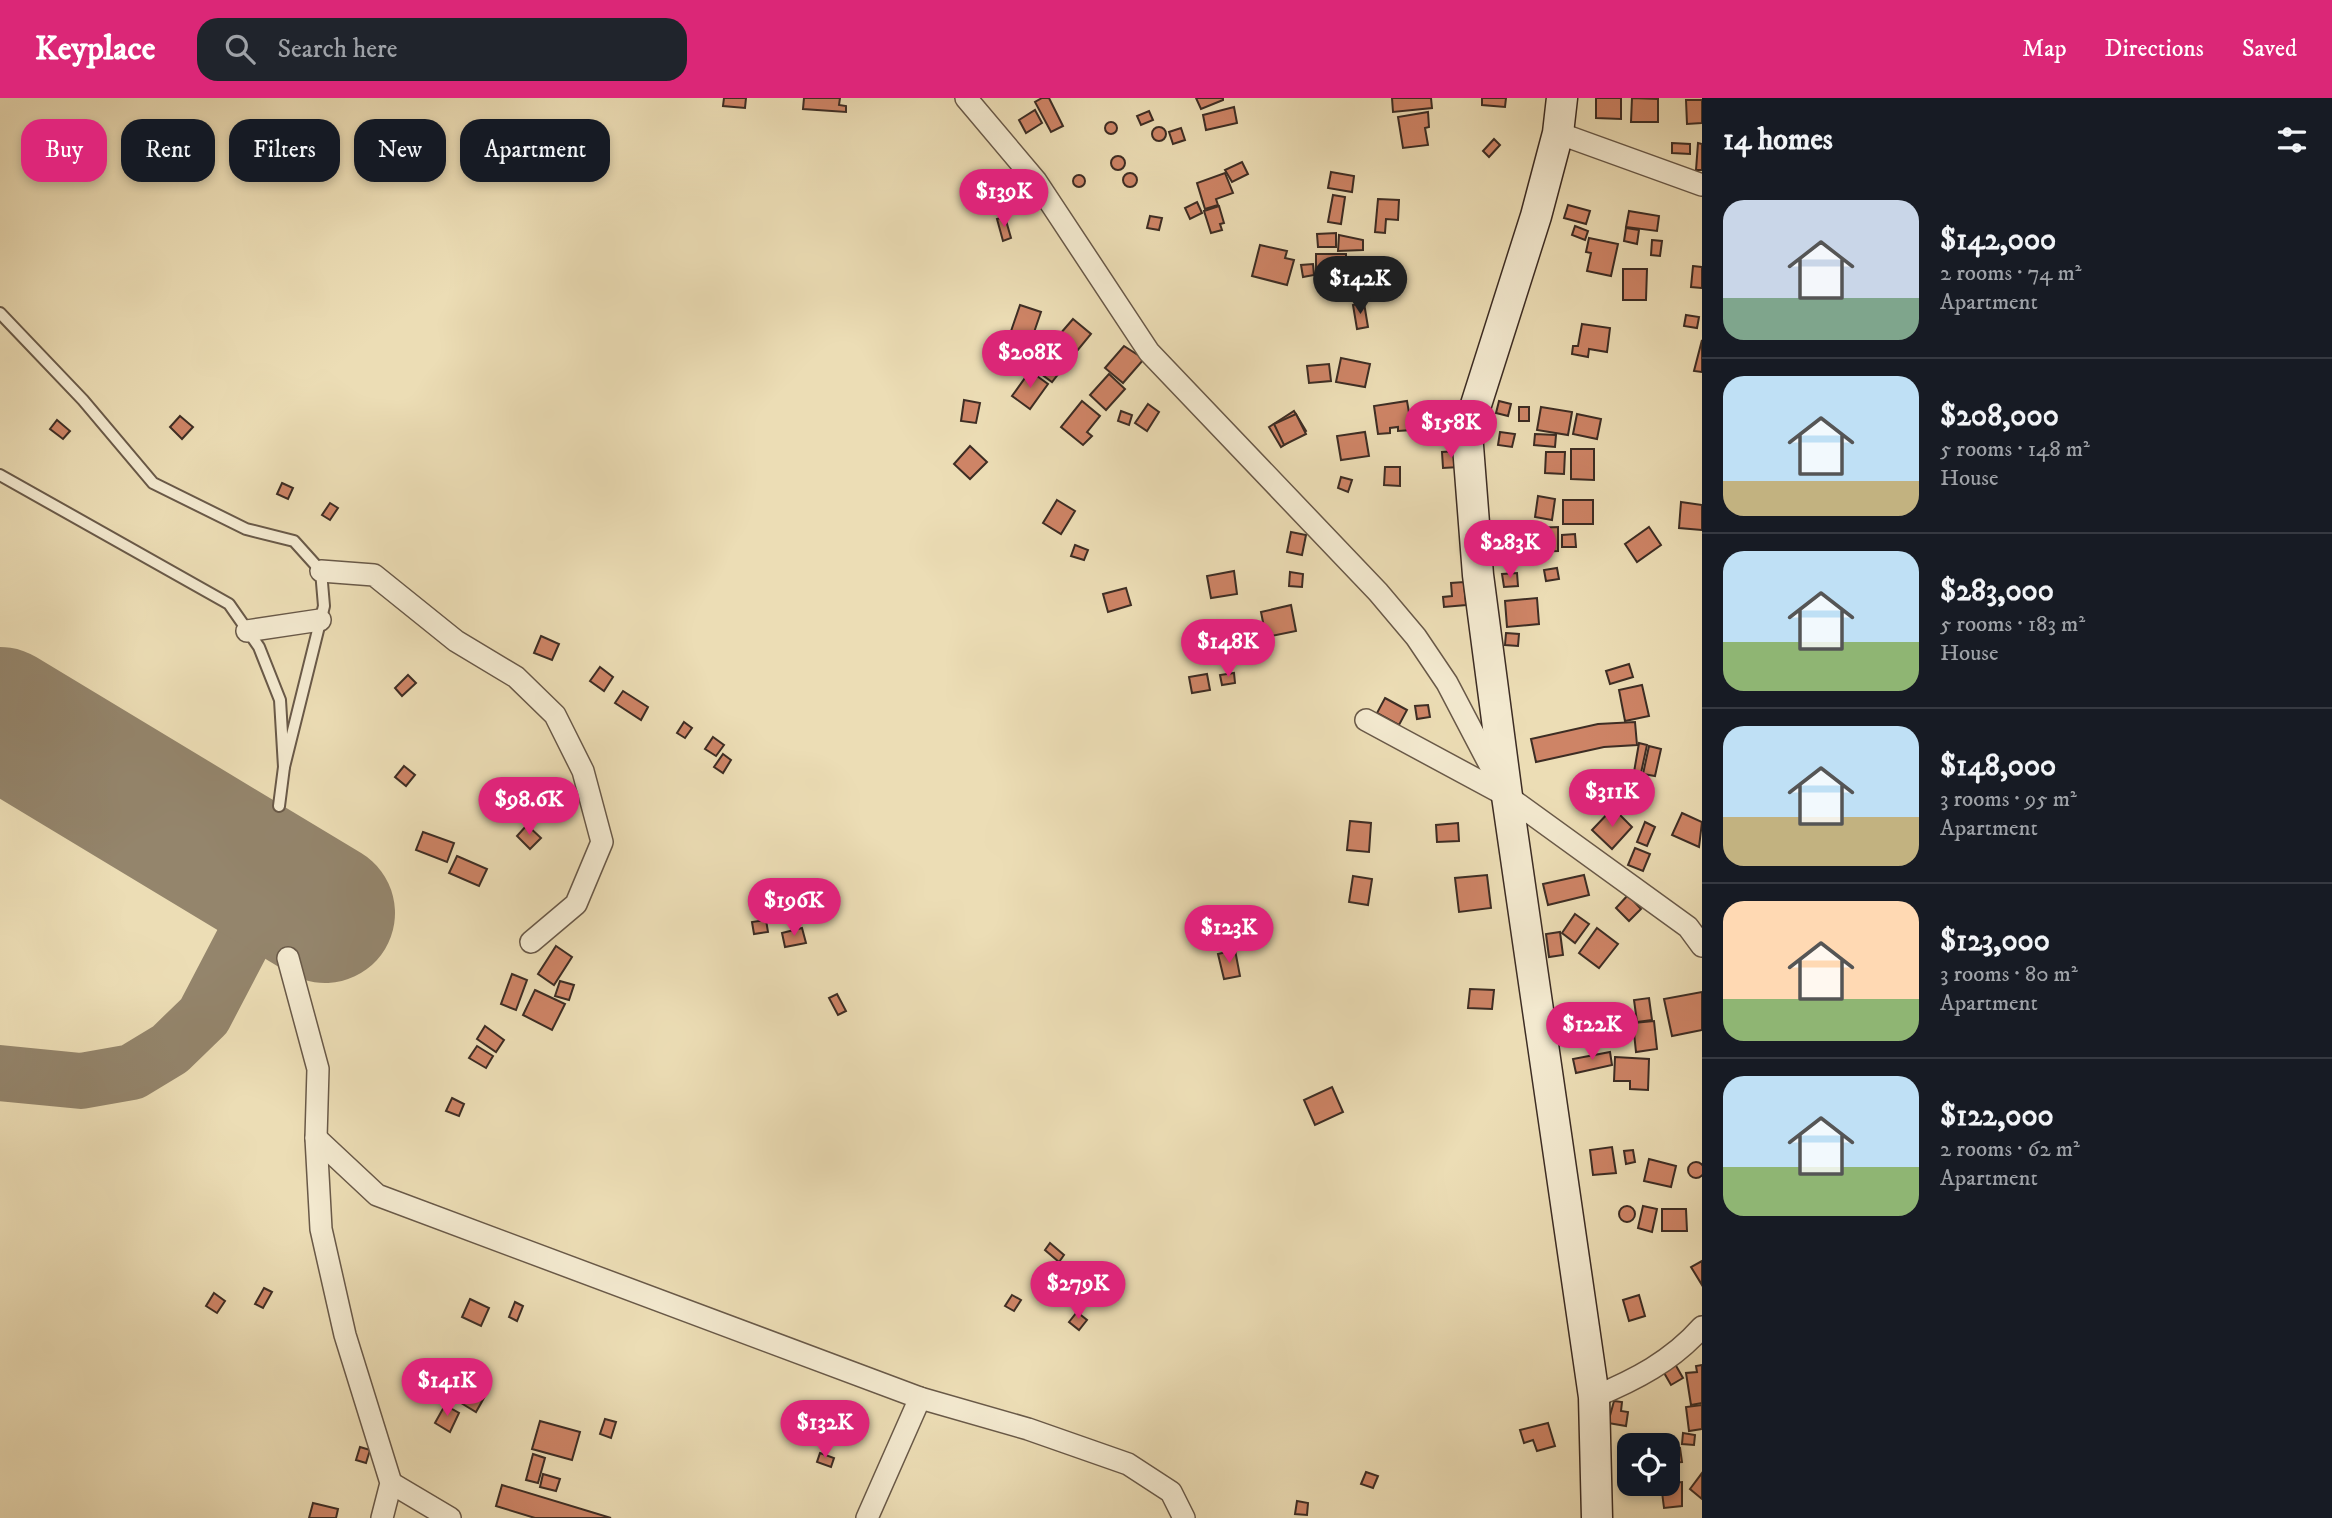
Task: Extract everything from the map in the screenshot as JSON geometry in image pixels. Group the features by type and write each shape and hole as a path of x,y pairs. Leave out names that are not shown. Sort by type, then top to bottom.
{"street":[{"path":"966,98 1055,208 1110,297 1149,352 1378,592 1416,636 1447,683 1507,796"},
{"path":"1562,98 1558,133 1536,216 1467,433 1478,575 1507,796 1594,1397 1597,1518"},
{"path":"1558,133 1702,185"},
{"path":"321,571 374,575 456,641 516,677 555,715 583,771 602,842 576,904 531,942"},
{"path":"247,631 320,620"},
{"path":"1366,720 1507,796 1688,927 1702,946"},
{"path":"288,958 318,1069 316,1138 321,1229 345,1335 391,1483 382,1518"},
{"path":"316,1138 377,1195 920,1398 1028,1429 1128,1464 1171,1492 1184,1518"},
{"path":"1594,1397 1653,1369 1678,1352 1702,1327"},
{"path":"867,1518 920,1398"},
{"path":"391,1483 450,1518"}],"lane":[{"path":"0,313 83,400 153,483 246,529 294,541 321,571 324,606 284,767 279,806"},
{"path":"0,475 229,604 259,647 280,700 284,767"}],"building":[{"path":"724,98 746,98 745,108 723,106"},
{"path":"804,98 840,98 839,105 846,106 846,112 803,109"},
{"path":"1049,98 1063,126 1051,132 1035,102"},
{"path":"1196,98 1223,98 1223,100 1201,109"},
{"path":"1392,98 1431,98 1432,108 1393,112"},
{"path":"1482,98 1506,98 1505,107 1482,105"},
{"path":"1596,98 1621,98 1621,119 1596,118"},
{"path":"1632,98 1658,99 1658,122 1631,122"},
{"path":"1686,100 1702,100 1702,123 1687,124"},
{"path":"1234,107 1237,123 1206,130 1203,115"},
{"path":"1035,110 1042,123 1026,133 1019,120"},
{"path":"1149,111 1153,120 1141,125 1137,116"},
{"path":"1428,112 1429,127 1425,128 1428,145 1403,148 1398,117"},
{"path":"1111,122 1117,128 1111,134 1105,128"},
{"path":"1159,127 1164,129 1164,139 1159,141 1154,139 1152,134 1154,129"},
{"path":"1181,128 1185,140 1173,144 1169,132"},
{"path":"1494,139 1500,145 1489,157 1483,151"},
{"path":"1672,143 1690,144 1690,154 1672,153"},
{"path":"1698,143 1702,144 1702,170 1696,170"},
{"path":"1118,156 1123,158 1123,168 1118,170 1113,168 1111,163 1113,158"},
{"path":"1242,162 1248,174 1232,182 1225,170"},
{"path":"1331,172 1354,176 1352,192 1328,188"},
{"path":"1130,173 1135,175 1135,185 1130,187 1125,185 1123,180 1125,175"},
{"path":"1225,173 1233,193 1216,199 1218,205 1205,209 1197,183"},
{"path":"1079,175 1085,181 1079,187 1073,181"},
{"path":"1333,195 1345,197 1341,224 1328,222"},
{"path":"1378,199 1399,200 1398,220 1386,219 1385,233 1375,232"},
{"path":"1197,202 1202,213 1190,219 1185,208"},
{"path":"1568,205 1590,211 1586,224 1564,218"},
{"path":"1219,206 1224,223 1220,224 1222,230 1211,233 1204,211"},
{"path":"1629,211 1659,216 1657,231 1626,227"},
{"path":"1150,216 1162,218 1159,230 1147,228"},
{"path":"1005,217 1011,238 1003,241 997,219"},
{"path":"1575,226 1588,231 1585,240 1572,235"},
{"path":"1626,228 1639,230 1637,244 1624,241"},
{"path":"1336,233 1336,247 1318,247 1317,234"},
{"path":"1339,235 1363,240 1363,250 1338,251"},
{"path":"1589,238 1618,244 1611,276 1587,271 1591,253 1586,252"},
{"path":"1652,240 1662,241 1660,256 1651,255"},
{"path":"1260,245 1287,251 1285,258 1294,260 1287,285 1252,276"},
{"path":"1316,254 1346,254 1346,281 1316,281"},
{"path":"1313,264 1314,275 1303,277 1301,265"},
{"path":"1693,266 1702,267 1702,288 1691,287"},
{"path":"1623,269 1647,269 1646,300 1623,300"},
{"path":"1364,303 1368,327 1357,329 1353,305"},
{"path":"1020,305 1041,312 1031,341 1010,334"},
{"path":"1686,315 1699,317 1697,328 1684,326"},
{"path":"1073,319 1091,334 1072,357 1054,341"},
{"path":"1582,324 1610,328 1607,352 1589,349 1588,357 1572,354 1573,346 1578,346"},
{"path":"1702,340 1702,372 1694,371"},
{"path":"1051,345 1070,359 1052,382 1033,368"},
{"path":"1124,346 1144,359 1123,383 1105,368"},
{"path":"1341,358 1370,364 1365,387 1336,382"},
{"path":"1329,364 1331,381 1309,383 1307,366"},
{"path":"1030,371 1048,384 1030,409 1012,396"},
{"path":"1109,374 1125,389 1106,410 1090,395"},
{"path":"964,400 980,403 976,423 961,421"},
{"path":"1082,401 1100,416 1087,432 1092,436 1083,445 1061,427"},
{"path":"1407,401 1412,430 1398,431 1398,427 1390,428 1390,433 1378,434 1374,406"},
{"path":"1499,401 1511,404 1508,416 1496,413"},
{"path":"1148,404 1159,412 1147,431 1135,423"},
{"path":"1519,407 1529,407 1529,421 1519,421"},
{"path":"1541,407 1572,412 1568,435 1537,430"},
{"path":"1121,411 1132,415 1129,425 1118,421"},
{"path":"1294,411 1306,431 1281,447 1269,427"},
{"path":"1296,414 1306,434 1284,445 1274,424"},
{"path":"1577,414 1601,419 1597,439 1573,434"},
{"path":"180,416 193,427 182,439 170,427"},
{"path":"57,420 70,431 63,439 50,429"},
{"path":"1365,432 1369,456 1341,460 1337,436"},
{"path":"1500,432 1515,434 1512,447 1498,445"},
{"path":"1535,434 1556,435 1555,447 1534,445"},
{"path":"970,446 987,462 970,479 954,464"},
{"path":"1571,449 1594,449 1594,480 1571,479"},
{"path":"1458,451 1459,467 1443,468 1442,452"},
{"path":"1546,452 1565,452 1564,474 1545,473"},
{"path":"1385,467 1400,467 1400,486 1384,485"},
{"path":"1341,477 1352,480 1348,492 1338,488"},
{"path":"282,483 293,488 288,499 277,494"},
{"path":"1538,496 1555,499 1552,520 1535,517"},
{"path":"1057,500 1075,511 1061,534 1043,523"},
{"path":"1563,500 1593,500 1593,524 1563,524"},
{"path":"1681,502 1702,505 1702,530 1679,528"},
{"path":"330,503 338,508 330,520 322,515"},
{"path":"1558,527 1558,551 1532,552 1531,528"},
{"path":"1649,527 1661,545 1637,562 1625,544"},
{"path":"1291,532 1306,535 1302,555 1287,552"},
{"path":"1575,534 1576,547 1562,547 1562,535"},
{"path":"1075,545 1088,550 1084,560 1071,556"},
{"path":"1557,568 1559,579 1546,581 1544,570"},
{"path":"1234,571 1237,594 1211,598 1207,576"},
{"path":"1290,572 1303,574 1302,587 1289,586"},
{"path":"1517,573 1518,586 1504,587 1502,574"},
{"path":"1464,582 1466,605 1444,607 1443,597 1452,596 1451,583"},
{"path":"1126,588 1131,605 1108,612 1103,594"},
{"path":"1537,598 1539,624 1507,627 1505,601"},
{"path":"1291,605 1296,631 1266,637 1261,612"},
{"path":"1238,626 1244,653 1214,660 1208,633"},
{"path":"1506,633 1519,634 1518,646 1505,645"},
{"path":"541,636 559,644 552,660 534,653"},
{"path":"1629,664 1633,677 1610,684 1606,671"},
{"path":"600,667 613,677 604,691 590,681"},
{"path":"1234,673 1235,683 1222,685 1220,675"},
{"path":"1207,674 1210,690 1192,693 1189,677"},
{"path":"408,675 416,683 402,696 395,688"},
{"path":"1642,685 1649,716 1625,721 1619,690"},
{"path":"623,691 648,707 641,720 615,703"},
{"path":"1385,698 1407,710 1399,725 1377,713"},
{"path":"1428,705 1430,717 1417,719 1415,706"},
{"path":"684,722 692,728 685,738 677,733"},
{"path":"1635,722 1637,745 1604,747 1536,762 1531,739 1598,724"},
{"path":"713,737 724,745 716,756 705,749"},
{"path":"1639,743 1647,745 1641,773 1634,772"},
{"path":"1649,746 1661,749 1655,776 1643,774"},
{"path":"723,754 731,760 723,773 714,767"},
{"path":"404,766 415,775 406,786 395,777"},
{"path":"1596,783 1605,807 1592,813 1582,789"},
{"path":"1613,808 1632,827 1612,849 1592,830"},
{"path":"1682,813 1702,822 1699,847 1672,835"},
{"path":"1350,821 1371,823 1369,852 1347,850"},
{"path":"1645,822 1655,827 1647,846 1637,842"},
{"path":"1458,823 1459,841 1437,842 1436,825"},
{"path":"527,825 541,838 530,849 517,836"},
{"path":"423,832 454,843 447,862 416,850"},
{"path":"1635,848 1650,854 1643,871 1628,865"},
{"path":"457,856 487,869 479,886 449,873"},
{"path":"1487,875 1491,908 1459,912 1455,878"},
{"path":"1584,875 1589,895 1548,905 1543,884"},
{"path":"1353,876 1372,879 1368,905 1349,902"},
{"path":"1628,895 1641,909 1629,921 1616,908"},
{"path":"760,896 776,900 774,910 757,905"},
{"path":"1256,910 1263,923 1238,935 1232,921"},
{"path":"1575,914 1589,924 1575,943 1562,933"},
{"path":"766,920 768,932 754,934 752,922"},
{"path":"1224,922 1230,943 1217,946 1211,926"},
{"path":"802,928 806,943 785,947 782,933"},
{"path":"1597,928 1618,944 1599,968 1579,953"},
{"path":"1560,932 1563,955 1549,957 1546,934"},
{"path":"556,946 572,957 554,985 538,974"},
{"path":"1235,950 1240,976 1224,979 1218,954"},
{"path":"512,974 527,980 516,1010 501,1004"},
{"path":"560,981 574,985 569,1000 555,996"},
{"path":"1470,989 1494,990 1492,1009 1468,1008"},
{"path":"535,990 565,1004 552,1030 523,1015"},
{"path":"1702,992 1702,1030 1672,1036 1664,999"},
{"path":"837,994 846,1011 838,1015 829,998"},
{"path":"1649,998 1652,1020 1637,1022 1634,1000"},
{"path":"1654,1021 1657,1049 1636,1052 1633,1023"},
{"path":"485,1026 504,1040 496,1052 477,1039"},
{"path":"477,1046 493,1056 486,1068 469,1058"},
{"path":"1610,1052 1612,1065 1576,1073 1573,1059"},
{"path":"1615,1057 1649,1059 1648,1090 1630,1089 1630,1081 1614,1081"},
{"path":"1332,1087 1343,1112 1315,1125 1304,1100"},
{"path":"452,1098 464,1104 459,1116 446,1111"},
{"path":"1612,1147 1616,1173 1593,1175 1590,1150"},
{"path":"1633,1150 1635,1162 1626,1164 1624,1151"},
{"path":"1649,1159 1676,1166 1671,1187 1644,1181"},
{"path":"1693,1163 1701,1165 1702,1174 1699,1177 1693,1177 1689,1173 1689,1167"},
{"path":"1627,1206 1635,1214 1627,1222 1619,1214"},
{"path":"1643,1206 1657,1209 1652,1232 1638,1228"},
{"path":"1662,1209 1686,1209 1687,1231 1662,1231"},
{"path":"1050,1243 1064,1255 1059,1262 1045,1250"},
{"path":"1702,1261 1702,1285 1691,1267"},
{"path":"264,1288 272,1292 263,1308 255,1304"},
{"path":"214,1293 225,1301 217,1313 206,1306"},
{"path":"1012,1295 1021,1300 1014,1311 1005,1306"},
{"path":"1639,1295 1645,1316 1629,1321 1623,1300"},
{"path":"470,1299 489,1308 481,1326 462,1317"},
{"path":"515,1302 523,1306 517,1321 509,1317"},
{"path":"1077,1312 1087,1320 1079,1330 1069,1322"},
{"path":"1675,1364 1683,1378 1671,1385 1663,1371"},
{"path":"1702,1365 1702,1403 1691,1405 1686,1373 1697,1372 1696,1366"},
{"path":"470,1387 485,1396 476,1412 461,1403"},
{"path":"1614,1401 1622,1402 1621,1411 1628,1412 1626,1426 1608,1423"},
{"path":"445,1405 459,1413 450,1432 435,1423"},
{"path":"1702,1405 1702,1429 1689,1431 1686,1407"},
{"path":"605,1419 616,1422 611,1438 600,1434"},
{"path":"540,1421 580,1432 572,1460 532,1449"},
{"path":"1548,1423 1555,1446 1537,1451 1533,1440 1524,1443 1520,1430"},
{"path":"1683,1433 1695,1435 1694,1445 1682,1444"},
{"path":"360,1447 370,1450 366,1463 356,1460"},
{"path":"820,1453 834,1458 831,1467 817,1462"},
{"path":"533,1454 545,1458 538,1483 526,1480"},
{"path":"1366,1472 1378,1476 1373,1488 1361,1484"},
{"path":"1702,1473 1702,1499 1690,1489"},
{"path":"543,1474 560,1479 556,1491 540,1487"},
{"path":"1680,1482 1682,1506 1664,1508 1662,1496 1680,1496"},
{"path":"502,1485 611,1518 535,1518 496,1506"},
{"path":"1297,1501 1308,1503 1307,1515 1295,1514"},
{"path":"313,1503 338,1509 336,1518 309,1518"}],"taxiway":[{"path":"0,1073 81,1081 132,1072 170,1049 204,1016 274,882"}],"runway":[{"path":"0,717 325,913"}]}
